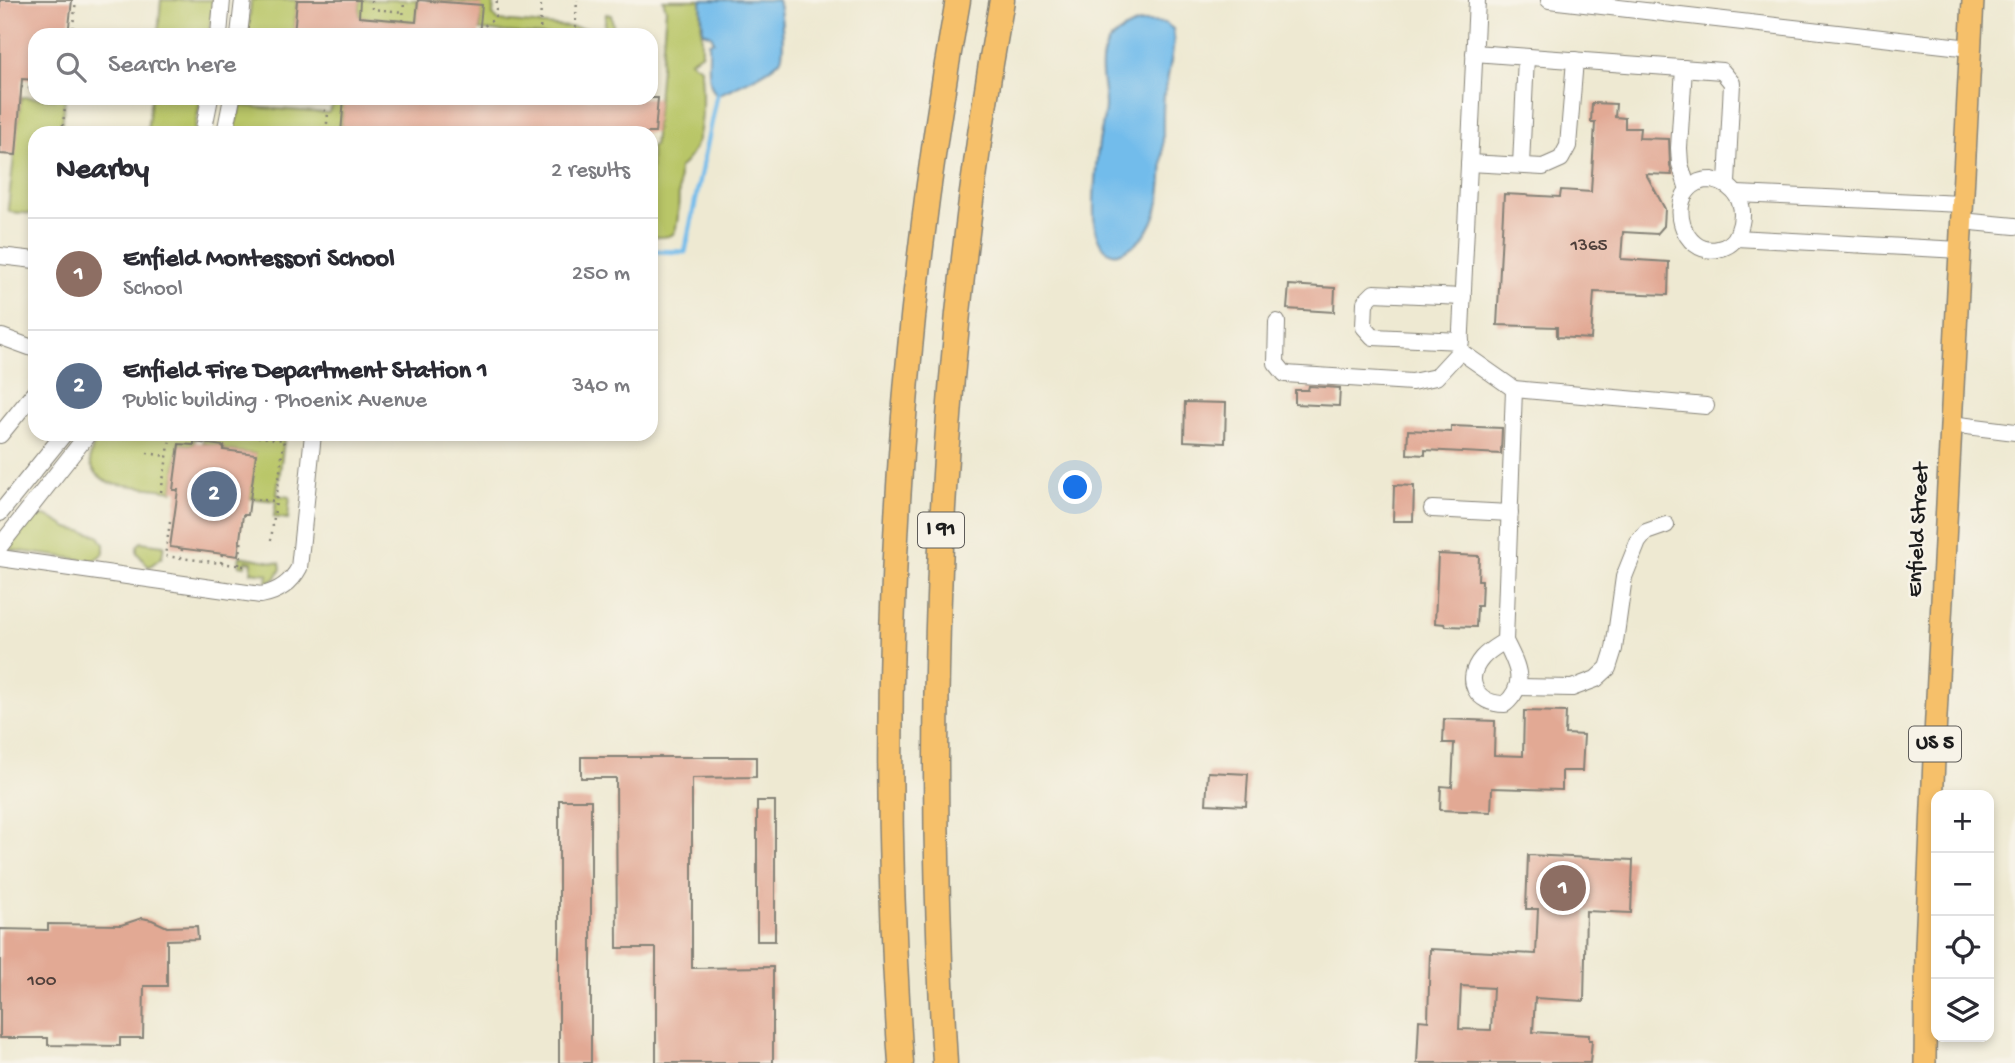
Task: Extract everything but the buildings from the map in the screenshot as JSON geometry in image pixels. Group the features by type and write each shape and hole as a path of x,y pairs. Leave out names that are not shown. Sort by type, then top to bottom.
{"highway":[{"name":"I 91","path":"901,1063 890,785 896,548 921,247 958,0"},
{"name":"I 91","path":"945,1063 934,808 934,692 940,535 965,246 982,116 1002,0"}],"main road":[{"name":"Enfield Street","path":"1925,1063 1927,932 1973,0"}],"street":[{"path":"220,28 222,0"},
{"path":"240,28 243,0"},
{"path":"1277,322 1276,363 1286,374 1412,382 1436,377 1460,346 1477,0"},
{"path":"1549,0 1970,48"},
{"path":"1474,53 1722,71 1732,83 1732,188 1741,209 1741,225 1737,238 1726,247 1710,251 1694,245 1684,233 1681,217 1688,190 1698,182 1712,180 1732,188 1962,213 2015,226"},
{"path":"1521,165 1526,57"},
{"path":"1469,163 1543,167 1561,159 1568,146 1575,61"},
{"path":"1684,68 1679,148 1680,164 1688,190"},
{"path":"204,126 209,105"},
{"path":"226,126 231,105"},
{"path":"1737,238 1960,250"},
{"path":"0,256 28,259"},
{"path":"1462,297 1374,293 1365,302 1364,327 1373,337 1460,346 1514,389 1706,406"},
{"path":"2,337 28,346"},
{"path":"1506,641 1480,660 1474,673 1474,689 1482,699 1493,704 1505,704 1513,697 1519,676 1506,641 1514,389"},
{"path":"0,435 28,401"},
{"path":"1951,424 2015,432"},
{"path":"0,513 58,441"},
{"path":"0,546 83,441"},
{"path":"0,558 261,595 275,592 290,580 299,568 312,441"},
{"path":"36,469 52,481"},
{"path":"1432,509 1510,513"},
{"path":"1518,687 1572,688 1596,680 1608,668 1614,649 1624,577 1638,542 1646,532 1666,525"}],"path":[{"path":"73,28 76,0"},
{"path":"372,0 372,9 404,12"},
{"path":"403,21 404,0"},
{"path":"482,28 495,18 496,0"},
{"path":"540,28 541,0"},
{"path":"575,28 577,0"},
{"path":"22,87 28,88"},
{"path":"63,126 65,105"},
{"path":"324,110 328,113 327,126"},
{"path":"162,492 169,441"},
{"path":"271,540 284,441"},
{"path":"147,453 166,456"},
{"path":"250,499 276,501"},
{"path":"170,522 165,556 241,565 242,537"},
{"path":"181,558 182,549"},
{"path":"221,563 222,554"}],"green space":[{"path":"161,0 213,0 210,28 159,28"},
{"path":"251,0 297,0 295,28 249,28"},
{"path":"360,0 418,0 416,22 359,17"},
{"path":"427,0 494,0 493,15 499,21 581,28 480,28 481,5"},
{"path":"663,0 701,0 702,53 690,61 701,68 702,108 695,148 679,168 676,229 673,234 658,237 658,126 656,126 666,9"},
{"path":"606,14 611,15 613,28 604,28"},
{"path":"21,97 28,97 28,105 64,105 62,126 28,126 28,213 10,212 8,208"},
{"path":"150,105 200,105 195,126 148,126"},
{"path":"333,105 343,105 342,126 235,126 240,106 328,113"},
{"path":"96,441 194,441 194,445 179,444 173,491 109,483 92,467 92,449"},
{"path":"284,441 277,495 290,497 288,519 274,517 276,501 250,498 255,454 223,450 223,446 202,443"},
{"path":"48,516 68,528 98,535 104,544 104,553 93,561 11,550 10,546 34,517"},
{"path":"141,542 164,545 162,557 149,567 137,553 137,546"},
{"path":"240,556 280,563 281,569 275,579 267,583 268,574 251,572 252,562 246,561 245,566 239,565"}],"water":[{"path":"701,0 778,0 783,40 780,60 760,74 717,95 711,84 709,70 709,42 714,41 711,35 703,32"},
{"path":"1145,22 1165,23 1173,29 1174,39 1164,96 1162,179 1154,219 1145,235 1131,247 1115,253 1109,252 1102,245 1095,225 1095,175 1105,110 1102,61 1106,47 1113,38 1129,27"}],"waterway":[{"path":"658,251 685,252 717,95"}],"place":[{"name":"Enfield Fire Department Station 1","path":"214,494"},
{"name":"Enfield Montessori School","path":"1563,888"}]}
